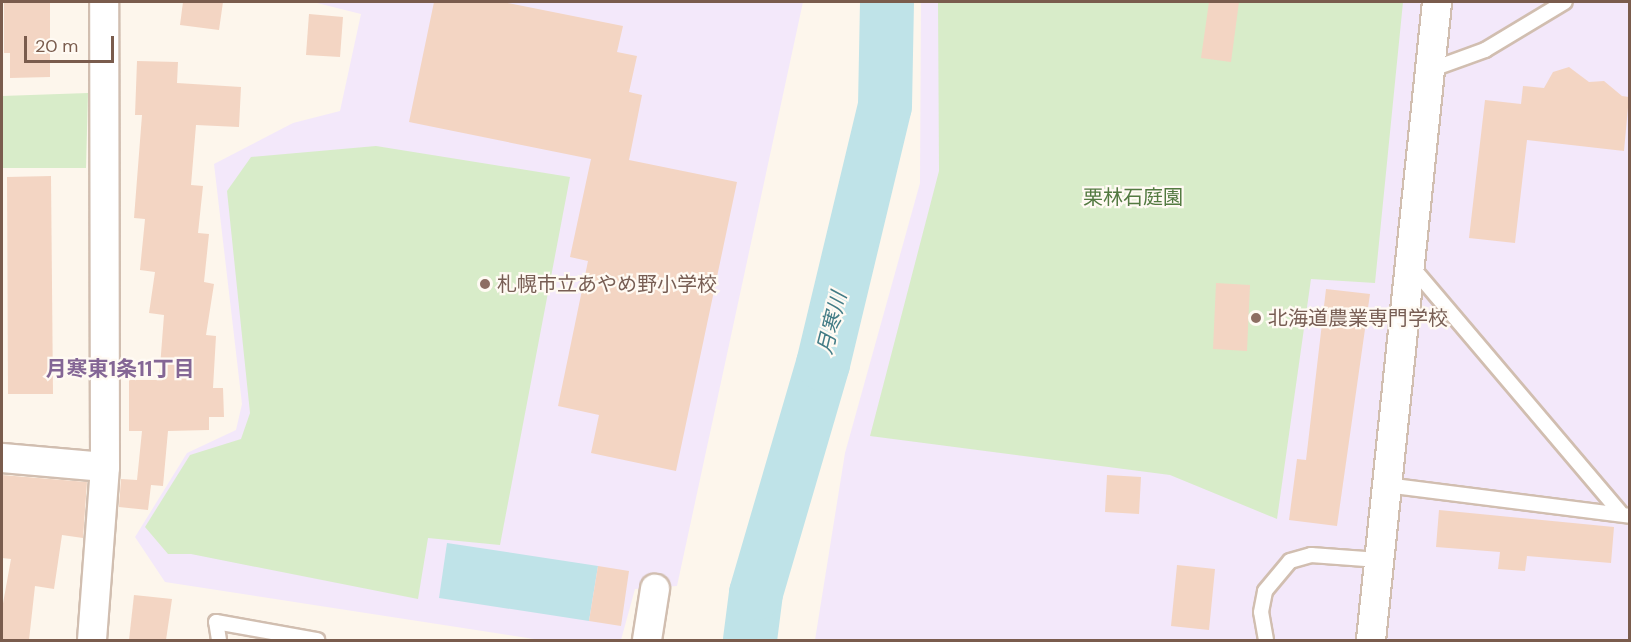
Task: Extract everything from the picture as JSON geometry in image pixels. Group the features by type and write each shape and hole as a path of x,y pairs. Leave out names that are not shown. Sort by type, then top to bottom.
{"street":[{"path":"92,640 105,467 104,2"},
{"path":"1371,640 1437,2"},
{"path":"2,458 105,467"},
{"path":"647,640 655,589"}],"lane":[{"path":"1430,70 1485,50 1565,2"},
{"path":"1410,266 1625,514"},
{"path":"1386,485 1625,514"},
{"path":"1266,640 1261,612 1265,591 1290,561 1311,555 1379,560"},
{"path":"219,640 216,622 317,640"}],"shaded area":[{"name":"札幌市立あやめ野小学校","path":"313,2 803,2 677,586 635,589 621,640 541,640 165,582 135,537 187,453 236,430 242,404 214,164 293,123 340,111 361,14"},
{"name":"北海道農業専門学校","path":"921,2 1629,2 1629,640 815,640 845,453 920,183"}],"green space":[{"name":"栗林石庭園","path":"938,2 1403,2 1375,283 1311,279 1277,519 1170,475 870,436 939,171"},
{"path":"88,93 86,168 2,168 2,96"},
{"path":"376,146 570,177 500,545 428,538 418,599 191,554 168,554 145,527 190,455 241,439 250,413 227,191 251,157"}],"water":[{"path":"447,543 598,566 589,621 439,598"}],"building":[{"path":"4,2 50,2 50,77 10,78 10,53 4,53"},
{"path":"183,2 223,2 219,30 180,25"},
{"path":"434,2 503,2 623,26 617,52 637,56 629,92 642,95 629,160 737,182 676,471 591,453 599,415 558,406 588,261 570,257 591,159 409,122"},
{"path":"1209,2 1239,2 1231,62 1201,58"},
{"path":"309,14 343,17 340,57 306,55"},
{"path":"137,61 178,62 177,83 241,87 239,127 196,125 191,185 203,186 198,233 209,234 204,282 214,284 206,335 216,336 213,388 223,388 224,417 209,417 209,430 168,431 163,486 151,485 148,510 119,507 121,479 137,480 142,431 129,431 129,380 159,380 164,315 149,313 155,272 140,270 145,219 134,218 142,115 135,115"},
{"path":"1569,67 1589,82 1604,81 1622,96 1629,97 1624,151 1527,140 1515,243 1469,238 1485,100 1521,104 1523,86 1544,88 1553,72"},
{"path":"51,176 53,394 8,394 7,177"},
{"path":"1216,283 1250,285 1247,351 1213,349"},
{"path":"1326,289 1370,294 1337,526 1289,520 1297,459 1306,460"},
{"path":"2,475 87,482 83,538 62,535 54,589 35,586 29,640 2,640 2,609 11,559 2,558"},
{"path":"1107,475 1141,477 1139,514 1105,512"},
{"path":"1439,510 1614,527 1611,563 1527,556 1525,571 1498,569 1500,552 1436,547"},
{"path":"1177,565 1215,569 1209,630 1171,626"},
{"path":"598,566 629,571 621,626 589,621"},
{"path":"134,595 172,599 166,640 129,640"}],"waterway":[{"name":"月寒川","path":"750,640 756,593 823,364 885,106 887,2"}],"place":[{"name":"札幌市立あやめ野小学校","path":"485,284"},
{"name":"北海道農業専門学校","path":"1256,318"}],"district":[{"name":"月寒東1条11丁目","path":"120,369"}]}
